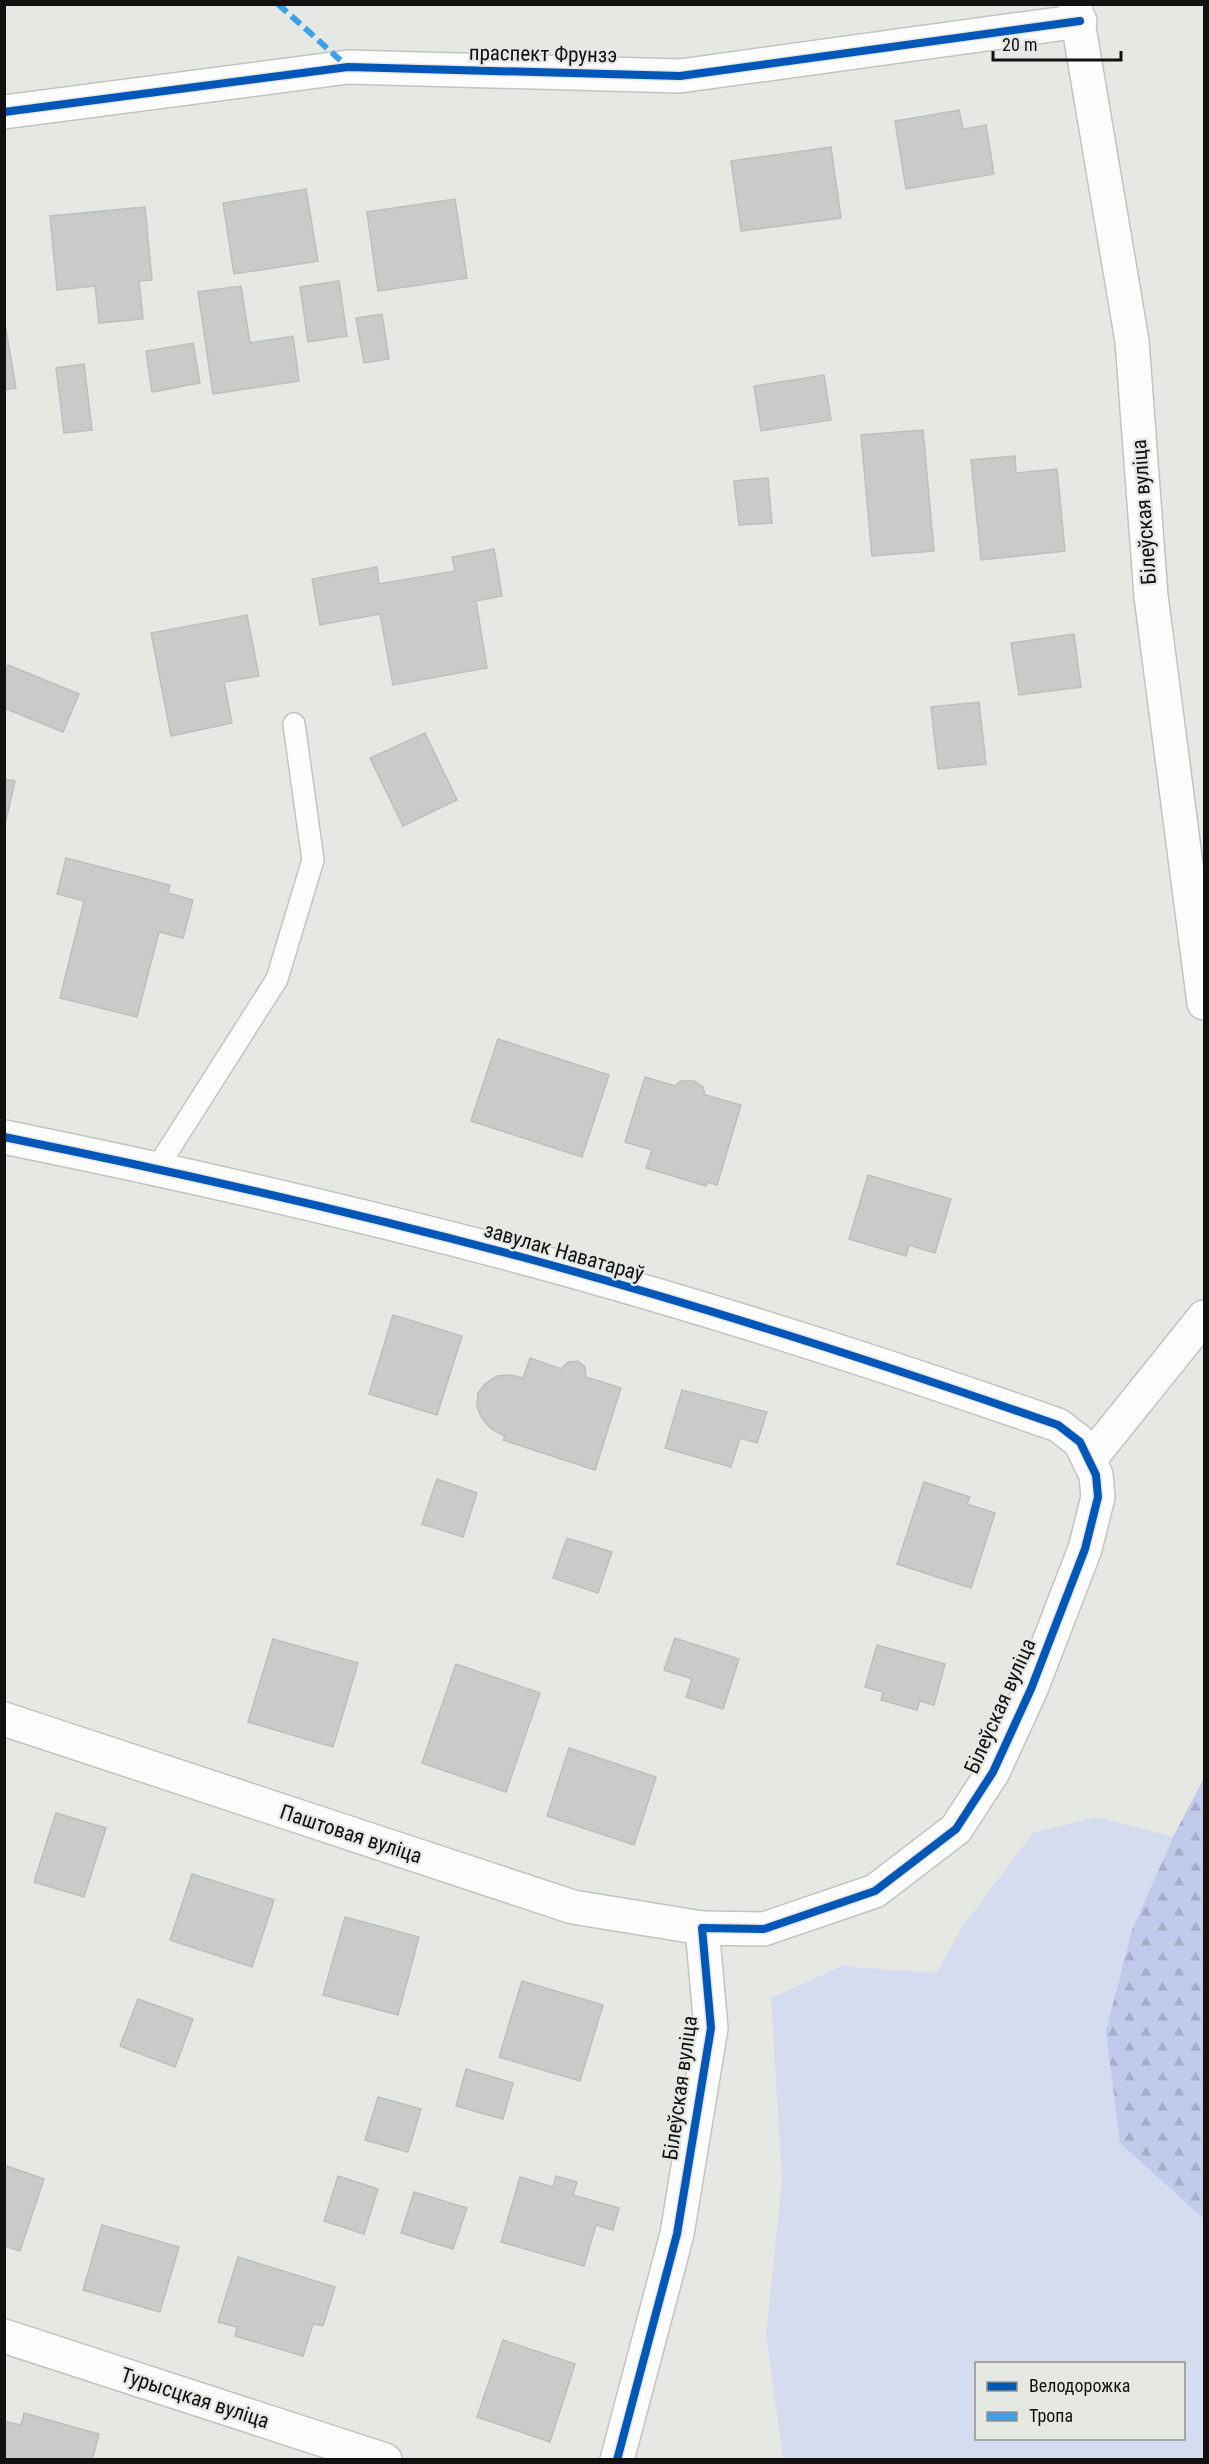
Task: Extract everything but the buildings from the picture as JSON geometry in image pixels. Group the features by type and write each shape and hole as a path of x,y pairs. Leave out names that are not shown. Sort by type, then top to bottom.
{"street":[{"name":"праспект Фрунзэ","path":"4,112 348,67 680,76 1078,13"},
{"name":"Білеўская вуліца","path":"1078,13 1132,341 1151,596 1204,1004"},
{"name":"завулак Наватараў","path":"4,1137 157,1168 519,1257 886,1366 1058,1425 1080,1442 1090,1459"},
{"path":"1090,1459 1204,1317"},
{"name":"Білеўская вуліца","path":"617,2460 677,2234 711,2028 702,1928 764,1929 875,1891 956,1829 998,1761 1031,1689 1085,1549 1098,1497 1096,1475 1090,1459"},
{"name":"Паштовая вуліца","path":"4,1719 573,1907 702,1928"},
{"name":"Турысцкая вуліца","path":"4,2336 385,2460"}],"lane":[{"path":"157,1168 277,979 313,860 294,724"}],"shaded area":[{"path":"1098,1817 1173,1837 1132,1930 1120,2143 1204,2219 1204,2459 783,2459 766,2334 782,2180 771,1998 842,1966 936,1973 963,1926 1033,1833"}],"green space":[{"path":"1204,1778 1204,2219 1120,2143 1106,2031 1132,1930 1173,1837"}],"marked path":[{"path":"278,4 348,67"}],"cycle path":[{"path":"4,112 348,67 680,76 1080,21"},
{"path":"4,1137 198,1178 390,1223 518,1256 722,1315 857,1357 1058,1425 1080,1442 1096,1475 1098,1497 1085,1549 1031,1689 993,1772 956,1829 875,1891 764,1929 702,1928 711,2028 677,2234 617,2460"}]}
